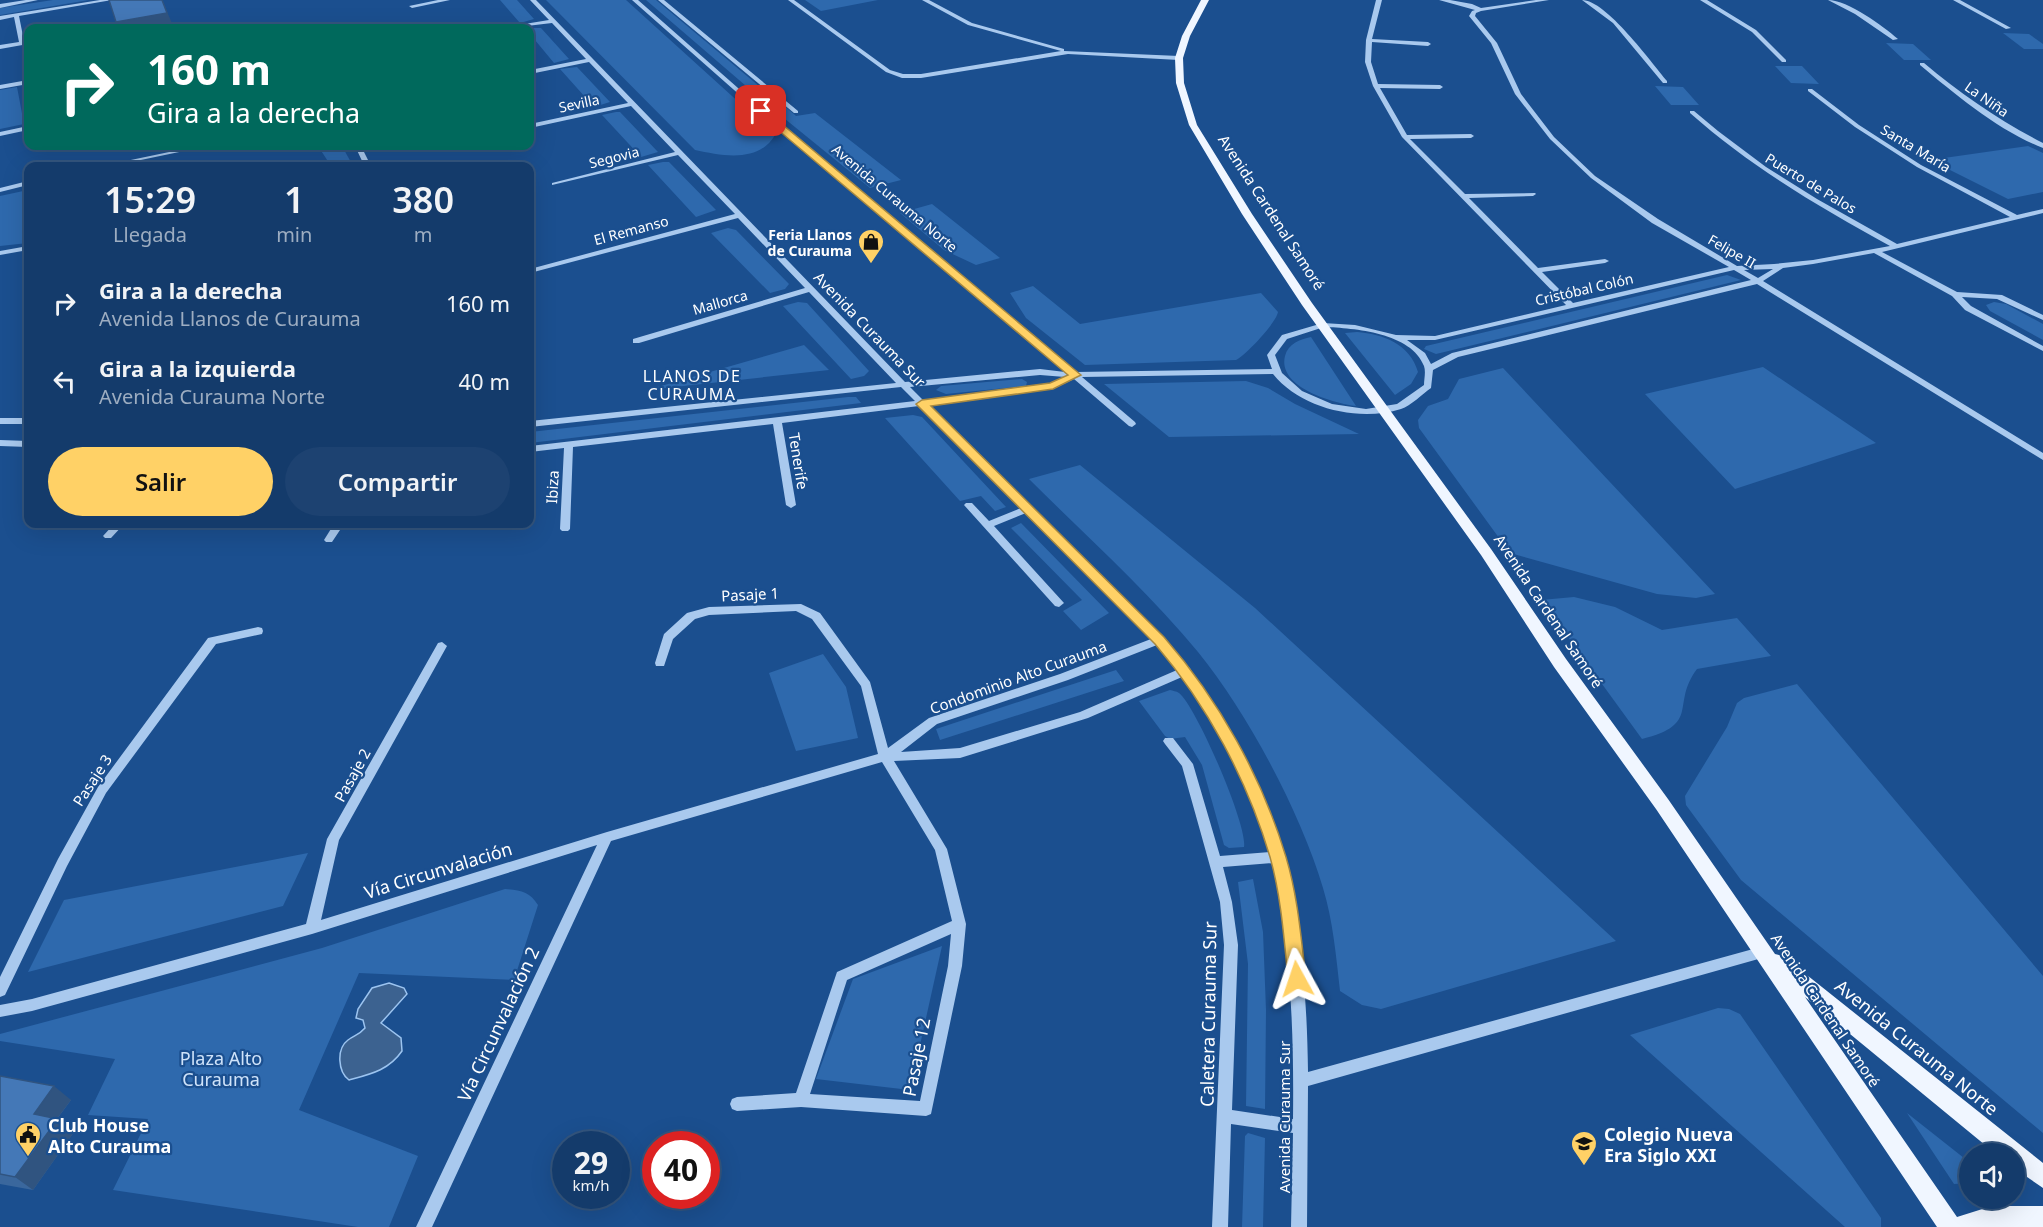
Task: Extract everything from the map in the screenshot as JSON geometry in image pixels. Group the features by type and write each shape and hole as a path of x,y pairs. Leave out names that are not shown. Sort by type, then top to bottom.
{"main road":[{"name":"Avenida Cardenal Samoré","path":"1205,0 1181,47 1180,83 1193,125 1246,214 1764,952 1950,1227"},
{"name":"Avenida Curauma Norte","path":"1764,952 2000,1143"},
{"name":"Avenida Curauma Norte","path":"2025,1163 2043,1177"},
{"path":"1960,1227 1992,1217 2043,1217"}],"street":[{"path":"0,6 35,0"},
{"path":"0,18 109,0"},
{"path":"412,6 447,0"},
{"name":"Avenida Curauma Sur","path":"533,0 902,384 1160,640 1186,671 1234,749 1258,801 1278,857 1289,906 1296,960 1300,1081 1299,1227"},
{"name":"Avenida Curauma Norte","path":"635,0 761,111 1132,424"},
{"path":"661,0 796,112"},
{"path":"791,0 888,71 902,76 921,76 1068,52"},
{"path":"925,0 970,24 1068,52 1115,61 1179,58"},
{"path":"1379,0 1369,40 1368,62 1376,86 1405,137 1571,306"},
{"path":"1442,0 1472,6 1480,10 1546,0"},
{"path":"1585,0 1615,22 1665,82"},
{"path":"1703,0 1754,31 1784,61"},
{"path":"1831,0 1857,13 1895,39"},
{"path":"1956,0 2008,28"},
{"name":"Felipe II","path":"1480,10 1472,16 1494,43 1518,94 1552,138 1593,177 1655,222 1758,281 2043,457"},
{"path":"16,15 24,37"},
{"path":"534,24 553,21"},
{"path":"1369,40 1428,44"},
{"path":"0,47 24,42"},
{"path":"534,71 590,60"},
{"name":"La Niña","path":"1922,64 1958,94 2012,131 2043,146"},
{"path":"0,87 24,83"},
{"path":"1376,86 1440,87"},
{"name":"Santa María","path":"1810,90 1857,126 1919,166 2016,217"},
{"path":"761,111 773,93"},
{"name":"Sevilla","path":"534,125 633,104"},
{"name":"Puerto de Palos","path":"1692,112 1725,142 1784,185 1894,245"},
{"path":"0,134 24,129"},
{"path":"1405,137 1471,136"},
{"path":"125,162 185,150"},
{"name":"Segovia","path":"554,184 680,153"},
{"path":"0,190 24,184"},
{"path":"1464,196 1533,194"},
{"name":"Cristóbal Colón","path":"1395,337 1436,338 1735,268 1779,268 1873,250 2043,211"},
{"name":"El Remanso","path":"534,270 740,215"},
{"path":"0,253 24,249"},
{"path":"1873,250 1955,294 1968,308 2043,349"},
{"path":"1536,271 1605,261"},
{"name":"Cristóbal Colón","path":"1430,368 1455,354 1758,281 1779,268"},
{"name":"Mallorca","path":"636,341 811,289"},
{"path":"1955,294 1999,297 2043,318"},
{"path":"1323,325 1360,327 1395,337 1418,351 1430,368 1430,380 1422,394 1412,401 1384,410 1350,410 1316,402 1289,388 1274,370 1272,355 1280,341 1298,331 1323,325"},
{"path":"534,424 902,384 1040,372 1075,375 1274,370"},
{"path":"534,449 569,447 922,404 1053,386 1075,375"},
{"path":"0,420 24,421"},
{"name":"Tenerife","path":"777,422 791,505"},
{"path":"0,443 24,444"},
{"name":"Ibiza","path":"565,529 569,447"},
{"path":"969,505 1059,603"},
{"path":"988,525 1028,509"},
{"path":"108,536 115,528"},
{"path":"329,540 336,528"},
{"name":"Pasaje 1","path":"660,663 668,637 691,616 709,611 767,606 797,607 816,616 866,685 885,757"},
{"name":"Pasaje 3","path":"0,991 62,863 102,790 212,641 258,632"},
{"name":"Condominio Alto Curauma","path":"885,757 933,722 1064,677 1160,640"},
{"name":"Pasaje 2","path":"312,928 333,839 442,646"},
{"path":"885,757 960,753 1084,715 1186,671"},
{"name":"Caletera Curauma Sur","path":"1169,741 1187,764 1226,902 1231,945 1220,1227"},
{"name":"Vía Circunvalación","path":"0,1011 32,1005 312,928 607,837 885,757"},
{"name":"Pasaje 12","path":"736,1104 801,1100 926,1109 955,966 959,924 941,849 885,757"},
{"name":"Vía Circunvalación 2","path":"424,1227 607,837"},
{"path":"1216,862 1278,857"},
{"path":"801,1100 842,976 959,924"},
{"path":"1300,1081 1764,952"},
{"path":"1225,1116 1300,1127"}],"green space":[{"path":"53,0 89,0 0,15 0,8"},
{"path":"500,0 517,0 534,19 520,23"},
{"path":"546,0 626,0 775,135 768,144 750,154 728,155 695,150"},
{"path":"646,0 656,0 765,91 760,98"},
{"path":"805,0 878,0 821,11"},
{"path":"534,28 541,28 569,59 554,63 534,39"},
{"path":"2003,33 2029,34 2043,44 2043,49 2024,49"},
{"path":"1886,43 1913,44 1931,60 1904,60"},
{"path":"1775,66 1802,66 1819,84 1791,83"},
{"path":"577,67 610,102 594,107 560,69"},
{"path":"1655,86 1683,87 1699,105 1671,105"},
{"path":"17,87 24,124 0,129 0,90"},
{"path":"778,100 796,116 815,113 901,180 870,188 774,110"},
{"path":"620,112 658,152 641,157 602,115"},
{"path":"2028,146 2043,153 2043,192 2008,199 1930,160"},
{"path":"321,150 344,150 351,162 328,162"},
{"path":"669,162 716,210 696,217 648,165"},
{"path":"24,191 24,243 0,246 0,196"},
{"path":"932,204 1000,258 976,265 944,250 900,213"},
{"path":"728,228 736,230 789,284 785,289 770,293 711,233"},
{"path":"1727,275 1741,280 1436,354 1424,349 1426,346"},
{"path":"1033,286 1080,324 1261,293 1278,312 1260,338 1236,360 1085,365 1026,318 1010,293"},
{"path":"798,302 807,303 869,371 864,376 851,379 783,306"},
{"path":"1994,302 2006,304 2043,324 2043,340 1990,311 1986,305"},
{"path":"1357,332 1386,338 1409,354 1418,372 1411,384 1395,395 1345,333"},
{"path":"1311,337 1356,406 1309,392 1289,376 1285,367 1285,356 1289,348"},
{"path":"804,345 829,370 647,390"},
{"path":"1763,367 1876,443 1735,489 1645,394"},
{"path":"1503,368 1715,594 1696,598 1657,594 1510,553 1419,428 1418,420 1428,406 1448,399 1459,379"},
{"path":"1022,379 1027,382 1026,386 946,394 936,390 941,386"},
{"path":"1246,381 1268,388 1295,404 1359,434 1169,437 1104,384"},
{"path":"848,397 856,397 861,403 534,443 534,432"},
{"path":"913,415 922,417 1006,507 995,511 981,496 960,501 885,418"},
{"path":"1080,465 1255,608 1616,941 1381,1009 1362,1005 1340,991 1334,939 1323,888 1287,796 1253,733 1217,676 1178,629 1137,585 1029,479"},
{"path":"1021,523 1109,613 1081,630 1063,611 1082,600 1011,528"},
{"path":"1574,597 1615,607 1662,630 1737,618 1771,656 1697,669 1685,693 1679,720 1672,727 1642,739 1541,600"},
{"path":"823,654 846,687 858,738 796,751 769,673"},
{"path":"1116,670 1124,681 940,740 936,729"},
{"path":"1797,684 2043,976 2043,1133 1741,880 1686,805 1685,796 1727,727 1737,703 1744,698"},
{"path":"1170,690 1179,693 1187,702 1208,742 1230,792 1243,835 1244,847 1229,848 1224,845 1202,765 1185,737 1170,739 1165,736 1139,701"},
{"path":"308,853 283,906 28,972 64,900"},
{"path":"1253,879 1263,932 1266,1010 1265,1109 1246,1106 1248,964 1238,882"},
{"name":"Plaza Alto Curauma","path":"505,889 524,892 538,905 514,980 359,973 299,1110 418,1156 389,1227 358,1227 113,1190 148,1119 88,1115 115,1059 0,1041 0,1034 322,948"},
{"path":"942,946 910,1090 816,1079 853,979"},
{"path":"1718,1008 1729,1009 1740,1014 1881,1218 1881,1227 1845,1227 1630,1035"},
{"path":"1907,1113 1959,1154 1959,1184 1954,1184"},
{"path":"1248,1133 1265,1138 1263,1227 1242,1227 1245,1136"}],"shaded area":[{"path":"389,983 404,988 407,994 381,1023 401,1038 402,1051 385,1067 349,1080 343,1072 340,1055 344,1044 365,1028 363,1020 356,1018 358,1009 372,988"}],"building":[{"path":"109,0 162,0 167,13 116,22"},
{"name":"Club House Alto Curauma","path":"0,1076 54,1086 34,1114 58,1119 15,1177 0,1174"}],"place":[{"name":"Feria Llanos de Curauma","path":"871,265"},
{"name":"Club House Alto Curauma","path":"28,1158"},
{"name":"Colegio Nueva Era Siglo XXI","path":"1584,1167"}],"district":[{"name":"LLANOS DE CURAUMA","path":"692,385"}],"route":[{"path":"761,111 1075,375 1053,386 922,404 1160,640 1186,671 1212,708 1258,801 1278,857 1289,906 1297,979"}]}
